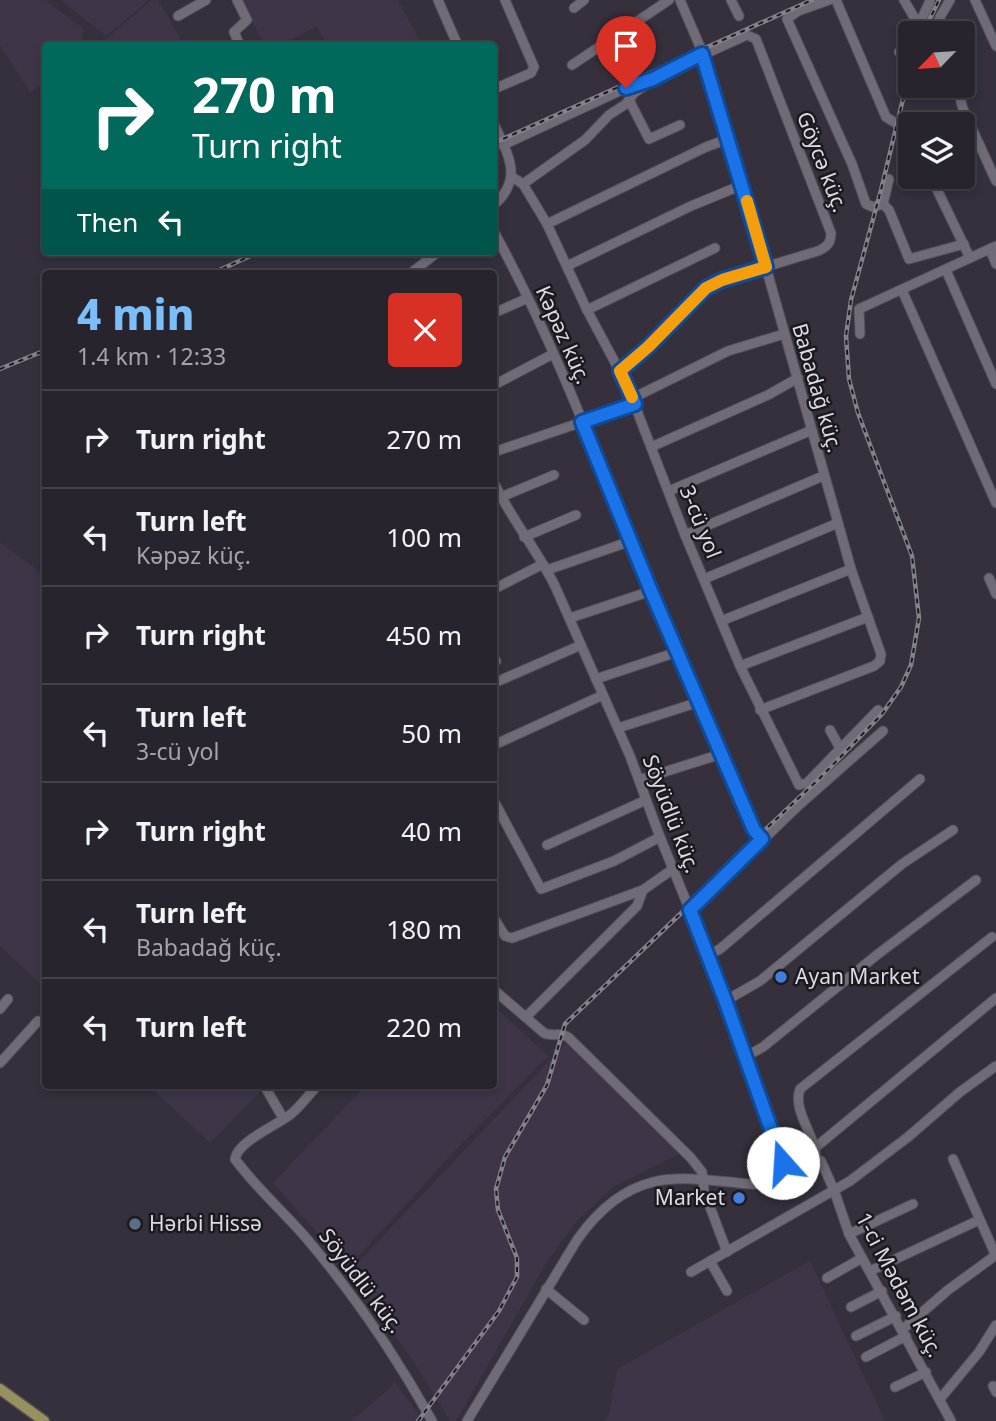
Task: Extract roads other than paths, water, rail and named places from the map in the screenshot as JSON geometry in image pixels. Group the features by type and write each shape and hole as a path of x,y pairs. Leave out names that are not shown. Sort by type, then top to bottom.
{"main road":[{"path":"0,1389 44,1421"}],"street":[{"path":"178,16 206,0"},
{"path":"237,0 247,20 234,32 238,42"},
{"path":"438,0 456,42"},
{"path":"497,88 531,73 534,67 505,0"},
{"path":"574,8 584,0"},
{"path":"572,65 669,0"},
{"name":"Babadağ küç.","path":"680,0 702,54 798,378 823,476 851,569 881,654 880,661 874,666 760,710"},
{"path":"732,0 740,16"},
{"path":"793,0 798,11"},
{"path":"829,0 798,11 787,19 848,154 866,204 873,207 883,204"},
{"path":"836,0 886,117 898,124"},
{"path":"904,0 913,21"},
{"path":"939,21 950,0"},
{"path":"975,0 996,46"},
{"path":"920,21 930,1"},
{"name":"Göycə küç.","path":"620,371 648,347 706,288 722,280 824,248 831,240 831,233 759,45 752,36 747,36 702,54"},
{"path":"503,145 626,88 653,79 702,54"},
{"path":"523,184 585,139 609,115 653,79"},
{"path":"960,98 996,181"},
{"path":"629,100 649,139 680,125"},
{"path":"497,131 511,164 512,177 506,192 497,202"},
{"path":"547,224 728,139"},
{"name":"3-cü yol","path":"512,177 523,184 547,224 587,310 620,371 740,666 800,786 807,783 841,750 878,710"},
{"path":"883,204 888,179"},
{"path":"567,266 646,226 742,185"},
{"path":"937,189 970,258"},
{"path":"883,204 889,210 909,259 964,244"},
{"name":"Kəpəz küç.","path":"497,238 553,354 677,652 754,830 762,839"},
{"path":"587,310 715,248"},
{"path":"860,334 859,309 993,248 996,264"},
{"path":"415,270 433,256"},
{"path":"946,270 996,384"},
{"path":"902,290 996,503"},
{"path":"497,312 528,298"},
{"path":"497,451 634,401 728,351 784,334"},
{"path":"497,383 553,354"},
{"path":"651,447 768,395 798,378"},
{"path":"669,492 812,430"},
{"path":"501,497 554,475"},
{"path":"685,535 823,476"},
{"name":"Söyüdlü küç.","path":"497,490 523,537 545,567 618,728 725,1000 782,1156 783,1168"},
{"path":"523,537 576,515"},
{"path":"704,579 838,523"},
{"path":"497,588 545,567 631,541"},
{"path":"721,621 851,569"},
{"path":"989,578 996,594"},
{"path":"570,618 651,591"},
{"path":"740,666 868,617"},
{"path":"497,683 581,645"},
{"path":"596,679 677,652"},
{"path":"497,744 603,695"},
{"path":"618,728 699,702"},
{"path":"830,730 841,750"},
{"path":"690,910 762,839 883,731"},
{"path":"639,780 721,754"},
{"path":"708,955 720,949 920,779"},
{"path":"547,845 646,800"},
{"path":"497,807 541,889 614,861 660,837"},
{"path":"725,1000 760,981 902,864 953,830"},
{"path":"497,923 505,936 512,938 643,890 673,869"},
{"path":"745,1057 764,1047 878,954 976,880"},
{"path":"526,1017 637,906 643,890"},
{"path":"467,1421 588,1224 610,1203 623,1194 654,1182 702,1179 764,1183 775,1178 783,1168 817,1158 816,1147 800,1107 800,1089 992,937"},
{"path":"497,993 548,1035 562,1033 568,1037 691,1158 702,1172 707,1200 727,1252"},
{"path":"816,1147 996,998"},
{"path":"0,1009 8,999"},
{"path":"0,1063 38,1021"},
{"path":"691,1272 863,1172 960,1092 996,1066"},
{"path":"266,1089 283,1118"},
{"name":"Söyüdlü küç.","path":"314,1089 289,1115 237,1151 234,1159 308,1240 378,1331 402,1366 432,1421"},
{"name":"1-ci Mədəm küç.","path":"817,1158 825,1168 849,1234 905,1332 951,1421"},
{"path":"866,1357 905,1332 948,1290 996,1255 953,1159"},
{"path":"849,1234 913,1204"},
{"path":"870,1271 979,1220"},
{"path":"827,1278 862,1258"},
{"path":"710,1261 727,1291"},
{"path":"546,1289 584,1320"},
{"path":"851,1307 882,1291"},
{"path":"856,1336 896,1317"},
{"path":"940,1399 979,1352 996,1325"},
{"path":"895,1387 926,1372"}],"railway":[{"path":"497,142 812,0"},
{"path":"929,21 939,0"},
{"path":"418,1421 499,1311 517,1277 517,1258 498,1210 496,1189 505,1157 547,1085 565,1024 721,875 882,714 901,687 911,665 919,618 912,556 858,413 849,379 846,336 851,300 903,98"},
{"path":"220,270 250,256"},
{"path":"0,369 42,352"}],"place":[{"name":"Ayan Market","path":"781,977"},
{"name":"Market","path":"739,1198"},
{"name":"Hərbi Hissə","path":"135,1224"}]}
